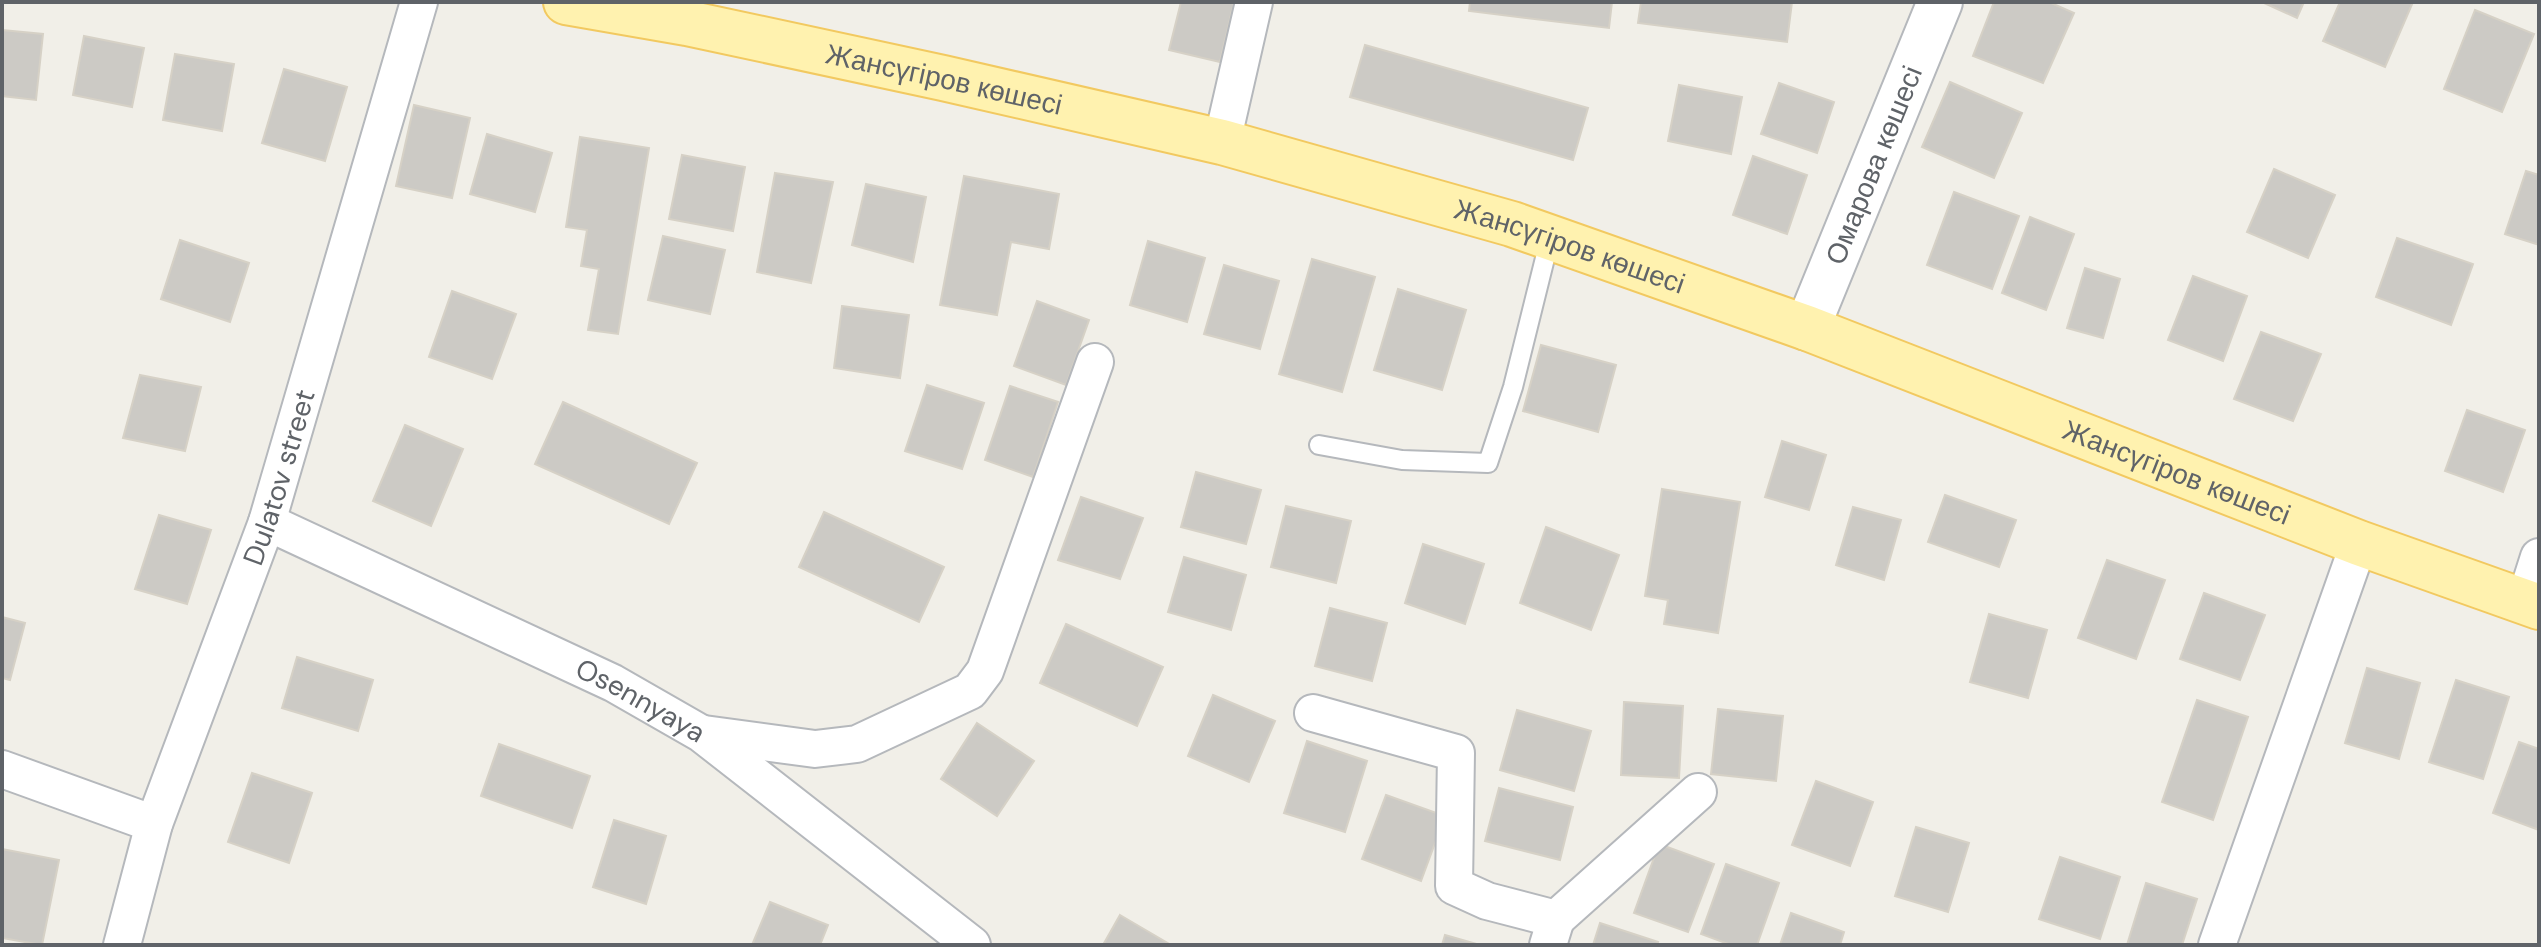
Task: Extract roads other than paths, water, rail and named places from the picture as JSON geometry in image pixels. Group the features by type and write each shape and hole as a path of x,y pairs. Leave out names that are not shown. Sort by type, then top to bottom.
{"main road":[{"name":"Жансүгіров көшесі","path":"566,2 792,45 1222,142 1550,238 1807,328 2359,543 2532,604"}],"street":[{"name":"Dulatov street","path":"122,945 154,824 267,522 419,2"},
{"path":"1222,142 1254,2"},
{"name":"Омарова көшесі","path":"1807,328 1940,2"},
{"path":"702,734 815,749 857,744 970,691 985,671 1095,362"},
{"name":"Osennyaya","path":"267,522 613,683 702,734 972,945"},
{"path":"2217,945 2359,543"},
{"path":"2532,604 2539,557"},
{"path":"1313,713 1456,753 1454,886 1552,932 1698,792"},
{"path":"2,769 154,824"}],"lane":[{"path":"1319,445 1402,460 1488,463 1513,387 1550,238"}]}
